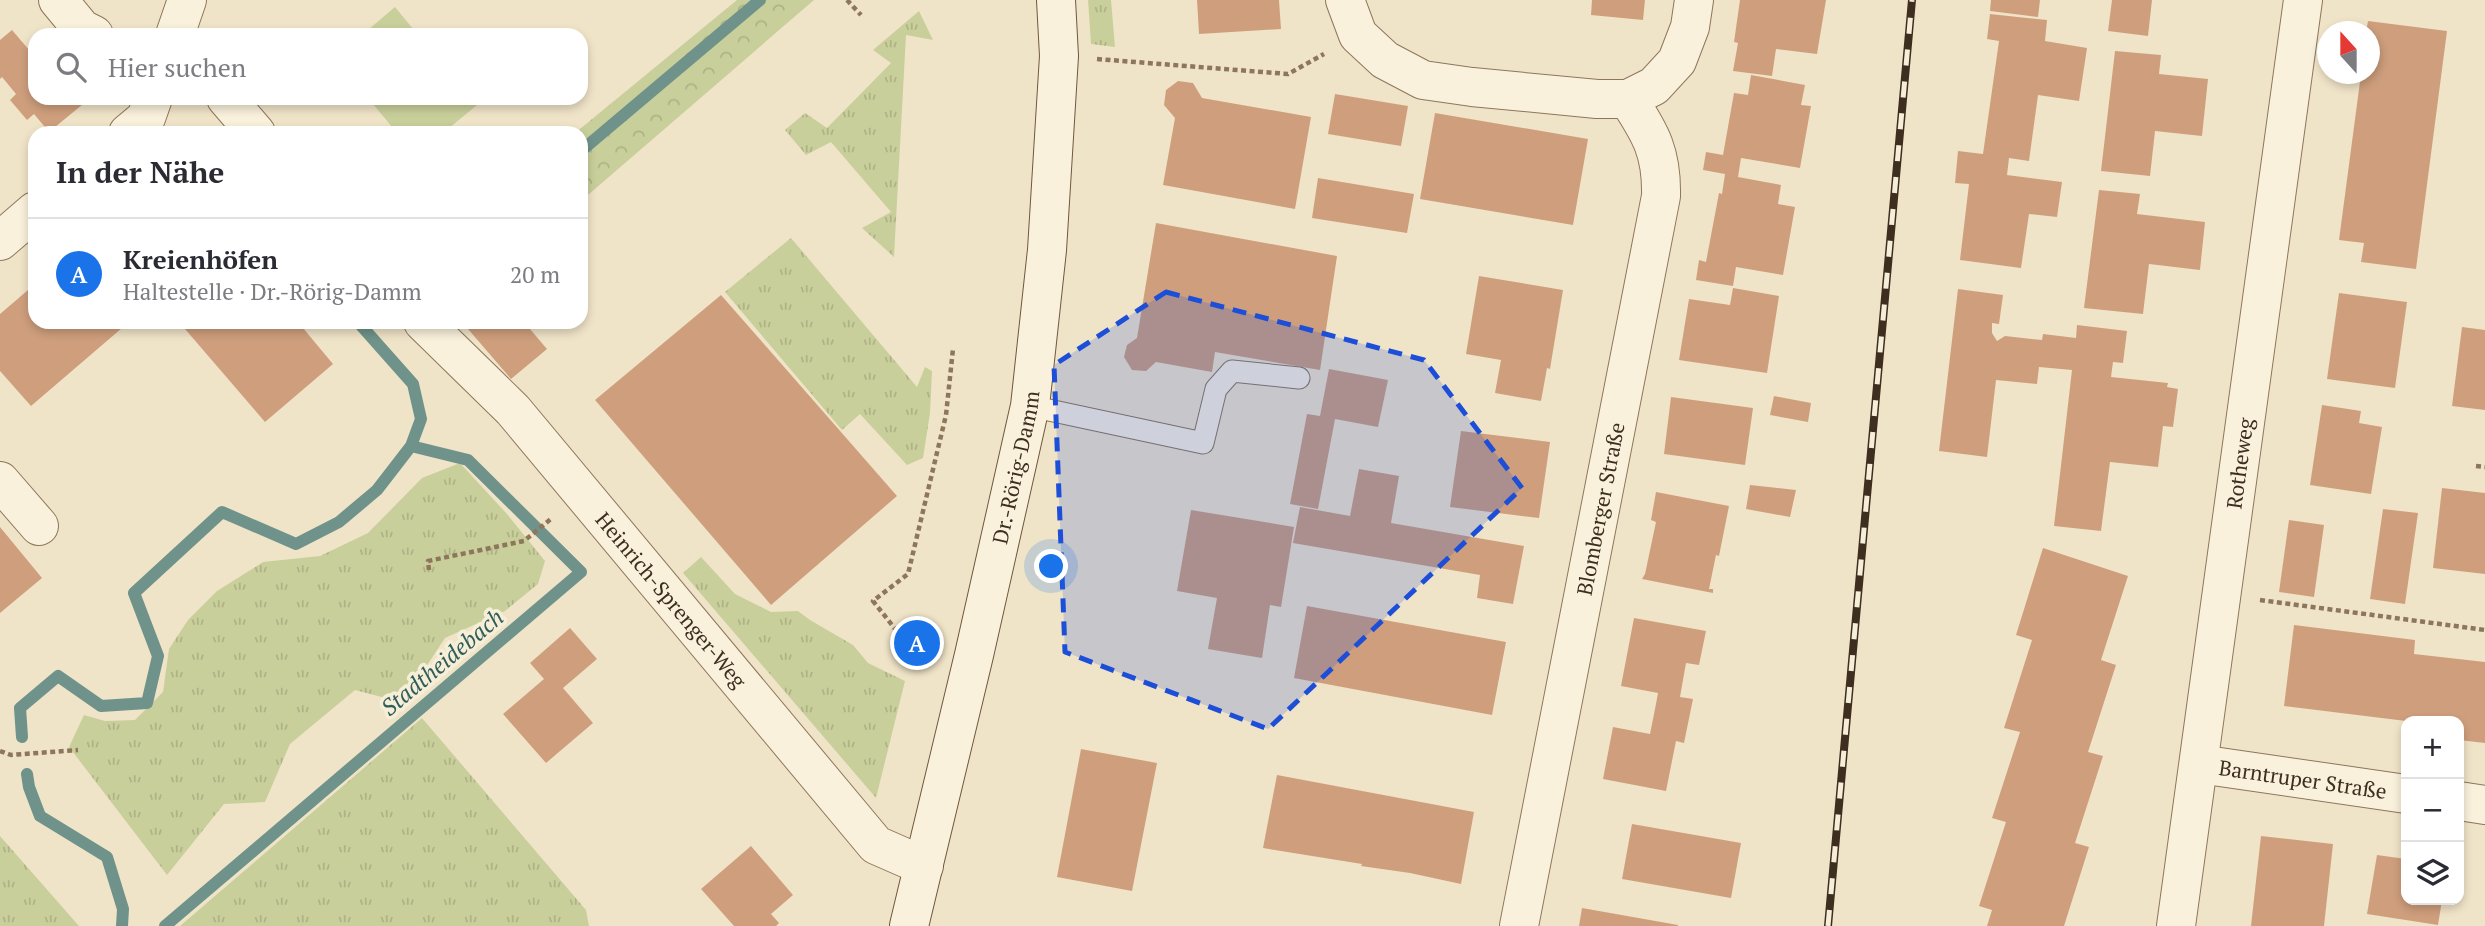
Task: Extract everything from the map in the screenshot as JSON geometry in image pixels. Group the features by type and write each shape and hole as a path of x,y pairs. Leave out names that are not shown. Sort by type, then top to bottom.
{"street":[{"path":"58,0 81,28"},
{"path":"177,28 187,0"},
{"name":"Dr.-Rörig-Damm","path":"909,926 1030,406 1047,250 1059,56 1056,0"},
{"path":"1345,0 1358,35 1385,60 1423,80 1597,99 1628,99 1654,86 1678,61 1690,27 1694,0"},
{"name":"Rotheweg","path":"2176,926 2303,0"},
{"name":"Blomberger Straße","path":"1519,926 1661,196 1662,170 1651,133 1628,99"},
{"path":"136,126 146,118 151,105"},
{"path":"232,105 250,126"},
{"path":"0,241 28,217"},
{"name":"Heinrich-Sprenger-Weg","path":"430,329 513,410 876,845 923,866"},
{"path":"0,481 39,526"},
{"name":"Barntruper Straße","path":"2199,764 2401,792"},
{"path":"2464,802 2485,805"}],"lane":[{"path":"1030,406 1203,443 1216,389 1232,371 1299,378"}],"path":[{"path":"847,0 861,15"},
{"path":"1088,59 1288,74 1358,35"},
{"path":"953,349 946,415 908,574 873,601 900,635 914,641 974,655"},
{"path":"2476,466 2485,467"},
{"path":"429,570 428,561 524,541 552,518"},
{"path":"2222,595 2485,630"},
{"path":"0,751 11,755 78,750"}],"highlighted area":[{"path":"1166,292 1424,360 1522,488 1268,729 1065,652 1054,365"}],"green space":[{"path":"737,0 814,0 588,195 588,126 584,126"},
{"path":"1088,0 1111,0 1115,47 1091,44"},
{"path":"395,7 412,28 370,28"},
{"path":"919,11 933,40 906,35 894,257 862,228 891,212 831,142 806,155 785,130 805,113 827,128 891,63 873,50"},
{"path":"374,105 477,105 452,126 391,126"},
{"path":"791,238 917,387 925,367 932,371 930,413 923,458 907,465 860,414 842,430 725,292"},
{"path":"460,463 545,561 538,584 505,611 445,638 418,679 393,700 355,690 290,744 265,802 224,804 167,875 69,747 84,715 105,721 135,720 163,692 169,649 188,620 217,591 263,562 320,556 368,533 422,478"},
{"path":"701,557 735,594 771,612 798,611 853,645 868,663 905,681 876,798 683,573"},
{"path":"422,718 586,910 589,926 180,926"},
{"path":"0,836 79,926 0,926"}],"building":[{"path":"1197,0 1279,0 1281,29 1199,34"},
{"path":"1592,0 1645,0 1643,20 1591,15"},
{"path":"1740,0 1826,0 1817,54 1776,49 1772,76 1733,71 1738,43 1734,42"},
{"path":"1991,0 2040,0 2038,17 1990,11"},
{"path":"2112,0 2152,0 2148,36 2108,31"},
{"path":"1990,14 2047,20 2045,41 2087,48 2079,101 2038,95 2029,161 2009,158 2007,175 2062,182 2057,217 2029,214 2021,268 1960,260 1969,184 1955,183 1958,151 1983,154 1999,41 1987,39"},
{"path":"2380,23 2447,31 2416,269 2361,262 2364,243 2339,240 2360,84 2380,84"},
{"path":"12,30 28,49 28,105 82,105 56,126 44,126 34,114 27,120 10,100 16,94 2,77 0,79 0,40"},
{"path":"2115,51 2161,55 2159,74 2208,79 2202,136 2155,131 2150,176 2101,171"},
{"path":"1751,75 1805,85 1801,105 1811,106 1800,168 1741,158 1738,177 1781,185 1778,204 1795,207 1783,275 1736,267 1733,286 1696,280 1699,260 1706,262 1725,174 1703,170 1706,152 1723,155 1734,93 1748,95"},
{"path":"1178,81 1193,83 1202,98 1311,117 1295,209 1163,185 1175,118 1164,105 1166,90"},
{"path":"1335,94 1408,106 1401,146 1328,134"},
{"path":"1435,113 1588,139 1573,225 1420,199"},
{"path":"1318,178 1414,194 1407,233 1312,218"},
{"path":"2099,190 2140,194 2137,214 2205,222 2200,270 2149,264 2143,314 2084,308"},
{"path":"1156,223 1337,256 1320,370 1215,352 1212,372 1156,362 1146,371 1132,370 1124,357 1127,345 1137,338"},
{"path":"1479,276 1563,290 1550,369 1547,368 1541,401 1495,393 1501,360 1466,354"},
{"path":"1733,288 1779,296 1767,373 1679,360 1689,299 1730,305"},
{"path":"1958,289 2003,295 1999,324 1992,323 1992,333 1997,341 2005,336 2042,340 2043,334 2076,338 2077,325 2127,331 2123,363 2113,362 2111,377 2168,383 2167,387 2178,389 2173,427 2163,426 2158,467 2110,462 2101,531 2054,526 2072,370 2039,367 2037,384 1996,380 1987,457 1939,451"},
{"path":"28,290 28,329 121,329 31,406 0,371 0,314"},
{"path":"2339,293 2407,302 2395,388 2327,379"},
{"path":"721,295 897,496 771,605 595,400"},
{"path":"2462,327 2485,330 2485,410 2452,406"},
{"path":"185,329 304,329 333,364 265,422"},
{"path":"468,329 530,329 547,349 511,379"},
{"path":"1329,369 1388,380 1378,427 1335,419 1318,509 1290,504 1307,414 1320,416"},
{"path":"1774,396 1811,403 1808,422 1770,415"},
{"path":"1671,397 1753,408 1745,465 1664,454"},
{"path":"2322,405 2361,411 2359,423 2382,427 2371,494 2310,485"},
{"path":"1461,431 1550,442 1539,518 1450,507"},
{"path":"1359,469 1399,476 1391,523 1524,546 1513,604 1477,598 1480,575 1293,543 1300,507 1350,516"},
{"path":"1750,485 1796,490 1790,517 1746,509"},
{"path":"2442,488 2485,493 2485,574 2433,568"},
{"path":"1656,492 1729,506 1709,589 1713,589 1713,593 1642,579 1656,522 1651,520"},
{"path":"2383,509 2418,513 2405,604 2370,599"},
{"path":"1191,510 1294,527 1281,607 1270,605 1262,658 1208,649 1217,598 1177,591"},
{"path":"2289,520 2324,525 2314,597 2279,592"},
{"path":"0,527 42,578 0,613"},
{"path":"2043,548 2128,576 2101,660 2116,665 2088,752 2103,756 2075,843 2089,847 2064,926 1987,926 1992,910 1979,906 2006,822 1992,818 2020,732 2004,728 2032,640 2016,635"},
{"path":"1307,606 1506,642 1492,715 1294,678"},
{"path":"1634,618 1706,631 1699,665 1686,663 1680,697 1693,699 1684,743 1676,741 1666,791 1603,779 1613,727 1650,734 1655,709 1658,693 1621,686"},
{"path":"2294,625 2415,640 2414,654 2485,662 2485,743 2464,741 2464,716 2401,716 2401,720 2284,706"},
{"path":"570,628 597,659 563,688 593,723 546,763 503,714 544,679 530,663"},
{"path":"1081,749 1157,763 1132,891 1057,877"},
{"path":"1277,775 1474,812 1461,884 1263,848"},
{"path":"1632,824 1741,843 1731,898 1622,879"},
{"path":"2261,836 2333,844 2324,926 2251,926"},
{"path":"751,846 793,895 771,914 779,923 776,926 734,926 701,889"},
{"path":"2377,855 2401,858 2401,905 2441,905 2438,925 2367,914"},
{"path":"1582,908 1678,925 1678,926 1579,926"}],"waterway":[{"name":"Stadtheidebach","path":"588,145 760,0"},
{"name":"Stadtheidebach","path":"22,737 20,708 58,676 101,706 147,703 158,656 134,593 222,512 296,544 339,522 377,490 411,446 421,419 413,384 364,329"},
{"name":"Stadtheidebach","path":"165,926 581,572 468,460 411,446"},
{"name":"Stadtheidebach","path":"27,774 40,816 107,857 123,909 122,926"}],"railway":[{"path":"1828,926 1912,0"}],"place":[{"name":"Kreienhöfen","path":"917,643"}]}
